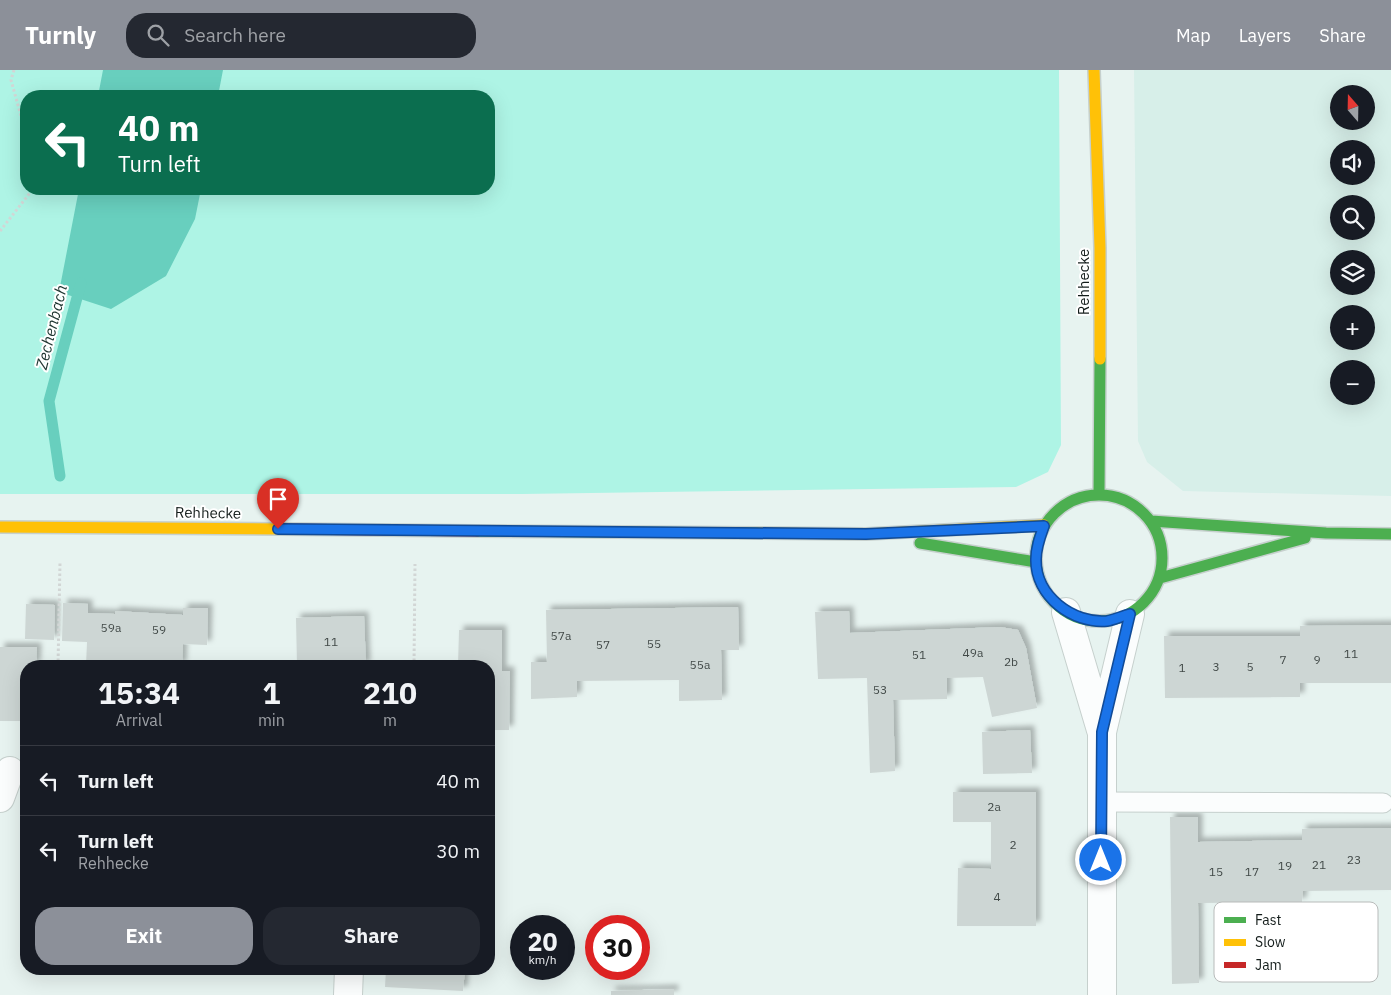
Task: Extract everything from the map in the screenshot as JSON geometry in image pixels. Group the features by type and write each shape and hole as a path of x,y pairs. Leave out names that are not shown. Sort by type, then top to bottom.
{"street":[{"name":"Rehhecke","path":"1094,70 1100,248 1099,494"},
{"path":"1099,494 1119,497 1137,507 1151,521 1160,539 1163,558 1160,578 1148,599 1130,614 1108,621 1086,620 1066,612 1050,599 1040,581 1036,562 1038,543 1044,526 1058,509 1077,498 1099,494"},
{"path":"1151,521 1326,533 1391,534"},
{"name":"Rehhecke","path":"0,527 866,534 1044,526"},
{"path":"1160,578 1326,533"},
{"name":"Rehhecke","path":"866,534 1036,562"},
{"path":"1066,612 1102,732"},
{"path":"1102,995 1102,732 1130,614"},
{"path":"0,798 10,771"},
{"path":"348,995 349,975"}],"lane":[{"path":"1101,802 1383,803"}],"path":[{"path":"14,70 11,80 20,112"},
{"path":"0,231 28,195"},
{"path":"58,660 60,526"},
{"path":"414,660 416,530"}],"shaded area":[{"path":"0,70 1059,70 1061,445 1048,472 1016,487 522,494 0,494"},
{"path":"103,70 223,70 219,90 99,90"},
{"path":"1134,70 1391,70 1391,496 1183,491 1147,462 1138,441"},
{"path":"78,195 200,195 195,219 166,276 111,309 59,292"}],"building":[{"path":"63,603 88,604 88,613 115,614 115,611 183,615 183,608 208,608 207,645 183,644 182,660 86,660 87,642 62,641"},
{"path":"26,604 55,605 54,640 25,639"},
{"path":"738,607 739,650 721,650 722,700 679,701 679,680 577,681 577,697 531,699 531,662 547,662 546,610"},
{"path":"849,611 850,633 1000,627 1018,630 1026,648 1037,708 992,717 983,677 947,678 947,699 893,700 895,771 870,773 867,678 818,679 815,612"},
{"path":"364,616 366,660 297,660 296,618"},
{"path":"1391,625 1391,683 1300,683 1300,697 1165,698 1164,636 1300,636 1300,626"},
{"path":"459,630 502,630 502,671 510,671 509,730 495,730 495,660 458,660"},
{"path":"0,647 37,647 36,660 20,660 20,721 0,721"},
{"path":"1030,730 1032,773 983,774 982,732"},
{"path":"953,792 1036,792 1036,926 957,926 958,868 991,869 991,822 953,822"},
{"path":"1170,817 1198,817 1198,842 1302,840 1302,829 1391,828 1391,890 1303,891 1302,902 1198,903 1199,983 1172,984"},
{"path":"386,975 464,975 463,991 385,987"},
{"path":"674,989 674,995 611,995 611,991"}],"waterway":[{"name":"Zechenbach","path":"60,476 49,401 81,283"}],"traffic: fast":[{"path":"1099,494 1100,359"},
{"path":"1099,495 1123,500 1144,513 1157,534 1162,558 1157,582 1144,603 1123,616 1099,621 1075,616 1054,603 1041,582 1036,558 1041,534 1054,513 1075,500 1099,495"},
{"path":"1151,521 1326,533 1391,534"},
{"path":"477,531 758,533"},
{"path":"1160,578 1305,538"},
{"path":"920,543 1036,562"}],"traffic: slow":[{"path":"1094,70 1100,248 1100,359"},
{"path":"758,533 866,534 1044,525"},
{"path":"0,527 281,529"}],"traffic: jam":[{"path":"281,529 477,531"}],"route":[{"path":"278,529 866,534 1044,526 1038,543 1036,562 1040,581 1050,599 1066,612 1086,620 1108,621 1130,614 1102,732 1101,860"}]}
